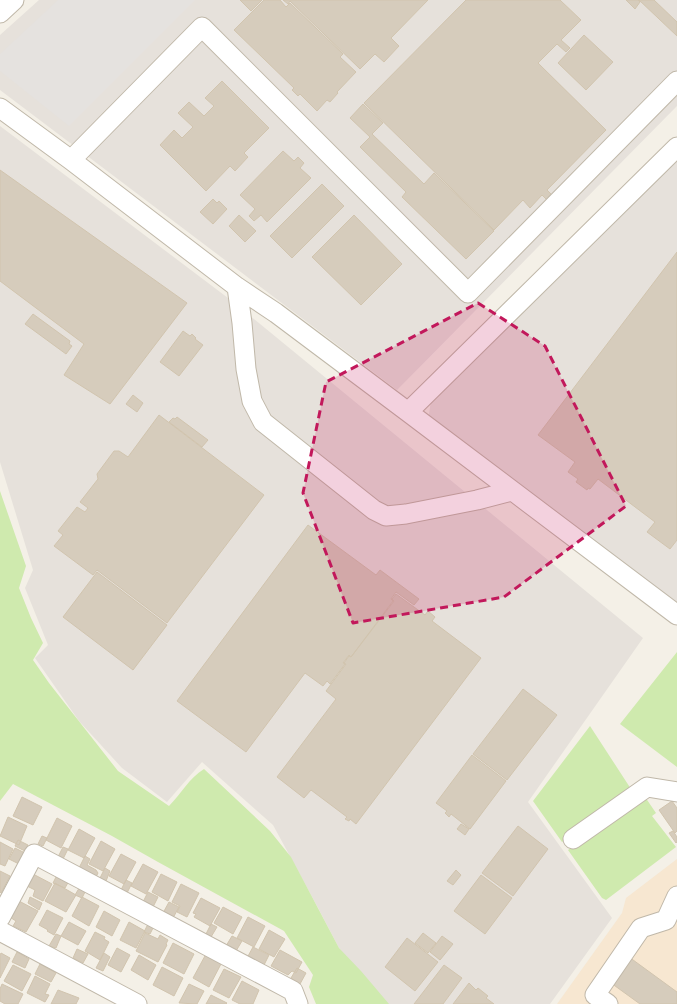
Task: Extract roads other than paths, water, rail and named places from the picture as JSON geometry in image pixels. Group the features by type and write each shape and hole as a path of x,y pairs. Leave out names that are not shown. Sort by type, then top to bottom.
{"street":[{"path":"0,13 14,0"},
{"path":"72,160 202,27 468,293 677,81"},
{"path":"0,108 72,160 237,287 276,313 677,615"},
{"path":"408,412 677,147"},
{"path":"237,287 246,369 252,401 262,422 374,510 386,516 406,514 477,500 512,491"},
{"path":"573,839 647,787 677,792"},
{"path":"0,918 34,854 293,991 298,1004"},
{"path":"608,1004 595,995 641,928 671,924 677,896"},
{"path":"0,931 137,1004"}]}
